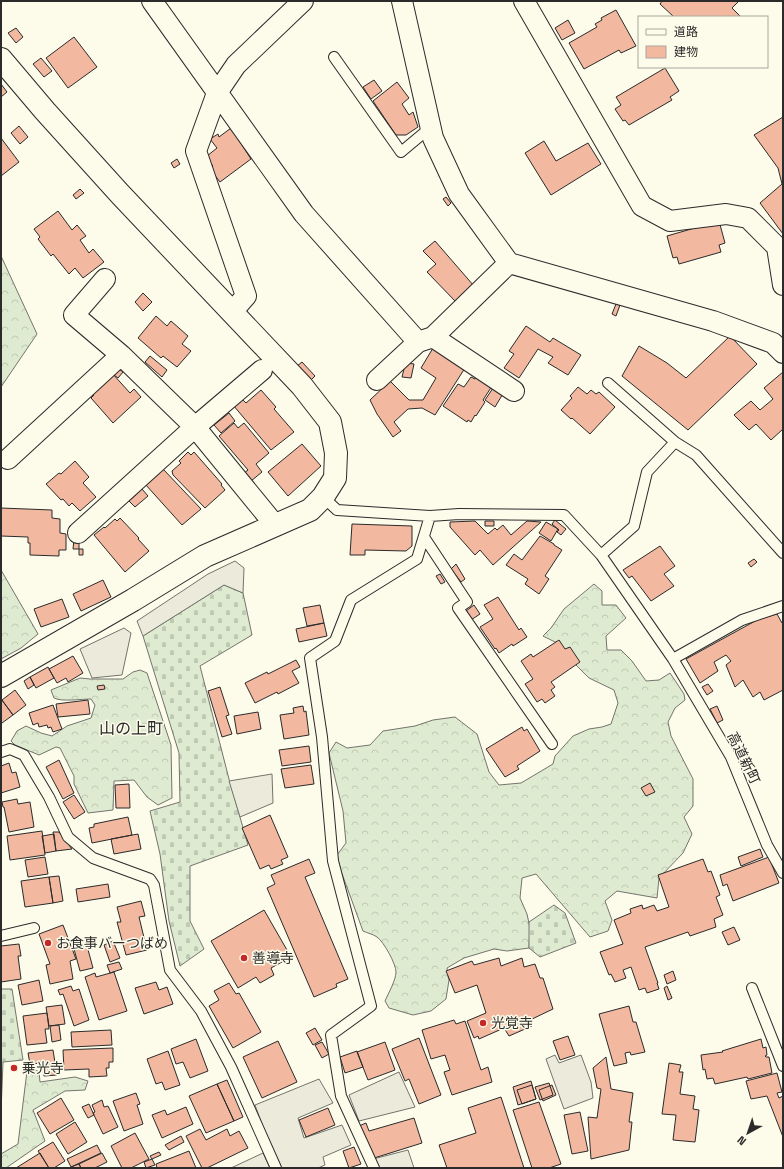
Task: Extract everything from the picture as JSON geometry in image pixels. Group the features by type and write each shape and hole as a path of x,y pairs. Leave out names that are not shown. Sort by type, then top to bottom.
{"street":[{"path":"152,1 304,214 426,340 514,391"},
{"path":"232,312 246,296 196,151 217,93 236,65 303,1"},
{"path":"402,1 433,138 459,194 509,263 713,320 773,343 783,353"},
{"path":"524,1 642,206 670,221 726,214 748,218 777,247 783,285"},
{"path":"1,59 45,111 120,194 302,386 330,422 336,453 335,478 323,497 310,510 205,556 133,600 1,676"},
{"path":"377,380 426,340 509,263"},
{"path":"105,279 74,315 121,355 195,427 275,525"},
{"path":"8,459 121,355"},
{"path":"78,533 195,427 262,370"}],"lane":[{"path":"334,57 401,152 430,127"},
{"path":"608,383 675,442 696,455 783,553"},
{"path":"601,555 634,526 647,472 675,442"},
{"name":"高道新町","path":"323,497 336,510 430,516 459,514 564,515 601,555 673,659 731,758 767,845 783,873"},
{"path":"374,1168 341,1096 331,1035 371,1006 333,861 322,737 310,658 335,641 351,600 417,558 430,516"},
{"path":"424,537 467,602 458,608 552,744"},
{"path":"673,659 742,620 783,606"},
{"path":"1,752 10,749 24,755 49,797 68,837 93,858 150,879 154,885 170,970 201,1011 231,1067 276,1168"},
{"path":"1,936 34,928"},
{"path":"752,988 783,1066"}],"green space":[{"path":"1,256 37,334 1,387"},
{"path":"1,570 38,634 21,648 1,659"},
{"path":"594,584 602,591 602,605 616,605 626,618 606,636 607,650 621,650 632,661 646,681 659,680 670,673 684,694 685,700 675,708 668,722 671,736 693,779 693,806 684,817 692,834 683,853 659,878 657,898 617,891 605,901 612,920 608,931 590,937 536,874 522,878 520,898 527,914 530,928 529,948 507,951 494,949 464,958 447,968 449,980 446,999 431,1011 413,1015 389,1008 385,1001 396,975 394,964 380,940 374,935 363,931 341,871 337,855 346,843 343,811 329,753 336,742 347,748 370,745 383,731 415,726 433,720 455,717 477,734 489,772 499,785 521,783 553,764 555,756 573,736 589,729 611,724 618,703 614,690 589,678 557,643 543,636 551,628 564,609"},
{"path":"224,585 243,593 252,635 200,666 229,779 248,845 190,866 190,921 204,949 180,966 169,921 160,854 150,811 180,802 179,753 143,636"},
{"path":"140,670 147,673 171,745 172,798 158,805 147,797 134,780 114,781 113,810 88,813 74,784 74,776 60,748 56,747 39,755 15,745 11,741 17,731 26,726 52,736 67,726 91,718 95,705 91,699 57,699 54,698 51,690 80,678 123,679 133,672"},
{"path":"554,905 565,913 576,943 540,957 529,948 529,922"},
{"path":"1,989 12,989 23,1060 3,1062 1,1113"},
{"path":"32,1068 39,1072 40,1082 75,1077 88,1081 85,1090 65,1091 33,1110 45,1141 6,1168 1,1168 1,1154 18,1144 27,1071"}],"shaded area":[{"path":"235,561 244,568 243,593 224,585 143,636 137,621 208,574"},
{"path":"124,628 131,633 122,675 92,678 80,649"},
{"path":"272,774 273,803 240,817 229,781"},
{"path":"555,1055 559,1063 581,1055 591,1082 593,1098 564,1109 546,1059"},
{"path":"399,1072 415,1107 359,1121 349,1095"},
{"path":"319,1079 333,1103 298,1118 304,1138 342,1125 351,1145 323,1157 325,1165 318,1168 281,1168 272,1151 255,1105"},
{"path":"408,1150 414,1168 377,1168 373,1159"},
{"path":"263,1153 270,1168 231,1168"}],"building":[{"path":"662,1 737,1 738,2 732,8 740,16 673,16 660,4"},
{"path":"616,10 636,46 621,53 619,50 584,69 569,43 597,27 595,24 602,20 601,18"},
{"path":"568,20 575,33 562,40 555,28"},
{"path":"16,28 23,37 16,43 8,33"},
{"path":"74,37 97,67 68,88 46,58"},
{"path":"41,58 52,71 44,77 33,64"},
{"path":"665,68 679,91 670,97 672,100 629,125 625,120 623,121 615,109 621,105 616,97"},
{"path":"374,80 382,91 371,99 363,87"},
{"path":"397,82 409,98 402,104 409,115 413,112 418,127 406,135 396,135 373,101"},
{"path":"1,84 7,92 1,97"},
{"path":"783,117 783,234 760,203 782,184 778,168 754,135"},
{"path":"19,126 28,137 20,144 11,133"},
{"path":"231,128 251,159 220,182 210,169 213,166 207,159 207,156 217,148 210,139 218,134 219,137"},
{"path":"1,138 19,162 1,176"},
{"path":"544,141 556,161 588,143 601,164 551,195 525,153"},
{"path":"177,159 180,164 174,168 171,163"},
{"path":"80,189 84,193 76,199 73,195"},
{"path":"446,197 451,203 448,206 443,199"},
{"path":"58,211 72,230 77,225 86,236 80,240 89,253 93,249 104,262 83,278 75,268 69,274 53,254 51,256 38,239 40,237 34,229"},
{"path":"719,221 725,243 719,245 721,252 679,264 677,257 673,258 667,236"},
{"path":"435,241 474,286 456,302 427,272 436,264 423,251"},
{"path":"143,293 152,302 143,311 135,302"},
{"path":"616,304 620,305 616,316 612,314"},
{"path":"156,316 167,326 171,321 188,336 182,344 191,351 177,367 163,356 161,358 138,338"},
{"path":"526,326 550,342 553,338 581,355 568,375 548,363 553,357 538,349 519,378 504,368 514,354 509,351"},
{"path":"730,336 757,364 688,430 622,376 639,346 667,363 686,378"},
{"path":"433,348 465,368 435,415 422,408 408,409 394,422 401,431 393,437 377,414 370,400 390,381 409,400 423,400 436,378 421,368"},
{"path":"150,356 167,370 162,377 145,362"},
{"path":"302,362 315,376 310,381 297,366"},
{"path":"407,363 414,364 411,378 402,377 405,365"},
{"path":"119,369 123,372 118,378 114,375"},
{"path":"111,372 130,393 134,389 141,397 113,423 91,398 94,395 91,391"},
{"path":"783,372 783,429 771,440 756,424 749,430 734,415 751,401 760,410 773,399 764,388"},
{"path":"478,374 492,386 483,400 485,402 476,416 475,415 471,422 468,420 467,422 443,406 458,384 464,387 471,377 475,379"},
{"path":"495,385 504,392 495,407 485,400"},
{"path":"578,387 587,394 591,390 596,394 599,392 615,407 590,434 561,410 572,398 570,396"},
{"path":"261,390 276,407 274,409 294,432 271,450 233,405 241,398 246,403"},
{"path":"229,413 235,421 221,433 214,425"},
{"path":"234,423 238,428 244,423 269,453 256,464 262,472 251,481 244,473 248,470 219,436"},
{"path":"302,444 321,466 288,496 268,472"},
{"path":"188,452 191,455 194,452 222,484 221,485 225,490 205,508 173,475 172,471 181,463 179,461"},
{"path":"75,461 89,477 83,483 96,497 80,511 72,503 69,506 63,499 61,500 46,484 59,473 61,474"},
{"path":"163,469 201,509 182,525 145,484"},
{"path":"142,489 148,496 135,507 129,501"},
{"path":"1,508 52,510 52,518 60,519 60,533 66,534 66,550 59,550 59,556 30,555 30,543 28,543 28,537 1,536"},
{"path":"120,518 149,551 125,572 94,535 115,519 117,521"},
{"path":"555,520 566,529 561,535 557,532 559,530 552,524"},
{"path":"475,521 488,534 495,528 497,530 503,525 511,535 527,521 541,522 493,565 480,550 475,555 450,527 450,522"},
{"path":"485,521 494,521 494,526 485,526"},
{"path":"546,522 558,529 551,541 539,533"},
{"path":"352,524 412,526 412,546 406,551 365,550 365,555 350,555"},
{"path":"540,536 562,550 545,576 549,579 539,594 525,584 528,579 506,565 514,554 522,560"},
{"path":"74,539 79,539 79,549 73,549"},
{"path":"660,546 675,566 664,574 674,586 651,601 632,576 629,578 623,570"},
{"path":"79,549 83,549 83,555 79,555"},
{"path":"754,559 757,562 751,567 748,563"},
{"path":"456,564 465,579 461,582 451,569"},
{"path":"440,574 445,582 441,584 436,576"},
{"path":"103,580 111,597 81,611 73,594"},
{"path":"498,597 519,630 521,628 527,637 513,646 512,644 499,653 480,627 493,619 484,605"},
{"path":"62,599 69,617 41,627 34,609"},
{"path":"320,605 324,623 307,626 303,608"},
{"path":"474,605 480,614 471,620 466,611"},
{"path":"777,614 782,623 783,622 783,690 764,700 760,692 753,697 743,680 735,687 726,665 731,661 726,655 714,662 718,671 700,683 686,659 757,620"},
{"path":"324,623 327,636 299,642 296,629"},
{"path":"559,640 565,649 570,647 580,662 551,682 555,687 551,690 555,696 545,703 542,699 537,702 525,684 533,679 521,661 531,654 533,657"},
{"path":"73,656 83,673 68,682 66,678 57,683 49,669"},
{"path":"296,660 300,667 292,671 299,683 278,694 277,692 255,703 245,683 267,672 268,674"},
{"path":"48,667 54,678 36,688 30,677"},
{"path":"30,677 34,685 28,689 24,681"},
{"path":"708,684 713,691 707,695 702,687"},
{"path":"104,685 105,689 98,690 97,686"},
{"path":"220,687 229,715 226,716 232,734 222,737 208,691"},
{"path":"15,690 26,705 13,715 2,700"},
{"path":"1,699 13,715 2,723 1,722"},
{"path":"88,700 90,714 58,717 56,704"},
{"path":"53,705 62,729 53,732 51,727 48,728 47,725 39,727 38,723 33,725 29,713"},
{"path":"303,706 304,712 306,711 309,735 284,739 280,715 294,713 293,708"},
{"path":"717,706 723,720 717,723 710,709"},
{"path":"258,712 261,729 237,734 234,716"},
{"path":"522,727 524,731 527,729 540,751 517,766 519,769 505,777 486,749"},
{"path":"309,746 311,762 282,766 279,750"},
{"path":"59,760 74,793 63,799 46,767"},
{"path":"9,763 12,773 16,772 20,787 1,793 1,766"},
{"path":"311,765 314,784 285,788 281,769"},
{"path":"650,783 655,792 646,796 641,788"},
{"path":"129,784 130,808 116,808 115,785"},
{"path":"74,795 85,812 74,819 63,802"},
{"path":"17,799 18,804 30,802 34,827 9,832 2,802"},
{"path":"270,815 288,857 281,860 283,864 271,869 269,865 260,869 242,828"},
{"path":"128,817 132,835 92,843 89,828 94,827 94,824"},
{"path":"42,831 45,855 10,860 7,836"},
{"path":"53,832 59,832 72,849 56,851"},
{"path":"54,834 56,851 45,853 42,836"},
{"path":"138,834 141,849 114,854 111,839"},
{"path":"760,849 763,857 741,866 738,857"},
{"path":"45,857 48,874 28,877 25,860"},
{"path":"769,857 779,883 733,901 727,884 723,886 720,875"},
{"path":"309,859 315,873 305,877 348,979 336,984 337,987 314,997 267,888 275,884 271,875"},
{"path":"703,859 708,872 711,871 720,895 716,897 723,915 714,919 716,927 690,936 688,932 645,947 659,989 647,993 645,988 639,990 631,967 623,970 626,978 615,982 611,974 609,975 600,952 623,944 614,920 631,913 630,909 642,905 643,909 654,905 657,911 669,907 658,875"},
{"path":"59,876 63,901 53,903 49,877"},
{"path":"49,877 53,903 25,907 21,881"},
{"path":"108,884 110,897 78,902 76,889"},
{"path":"141,901 145,916 139,917 147,950 126,955 117,922 121,922 117,907"},
{"path":"264,910 291,957 271,968 274,975 260,983 256,977 238,988 211,941"},
{"path":"63,925 76,959 70,961 73,979 50,984 46,965 50,964 39,934"},
{"path":"734,927 740,940 728,945 722,932"},
{"path":"113,941 120,958 110,962 104,945"},
{"path":"19,944 21,956 18,956 21,979 1,982 1,946"},
{"path":"87,946 93,968 80,971 74,949"},
{"path":"499,958 501,966 522,958 524,967 535,964 540,978 543,978 553,1009 530,1020 532,1026 509,1036 504,1028 479,1039 478,1036 474,1038 467,1021 486,1013 477,985 455,993 446,971 472,961 474,965"},
{"path":"119,962 122,969 110,973 107,965"},
{"path":"673,971 676,980 667,984 664,975"},
{"path":"114,972 127,1011 99,1020 85,977 95,973 96,977"},
{"path":"39,980 43,1001 22,1005 18,985"},
{"path":"156,982 159,990 167,987 173,1004 144,1014 135,988"},
{"path":"229,983 236,994 239,993 261,1032 233,1048 209,1006 219,1000 214,991"},
{"path":"71,986 73,991 79,989 89,1020 74,1026 63,994 60,995 58,990"},
{"path":"667,986 672,998 668,1000 664,988"},
{"path":"62,1005 65,1024 49,1026 46,1007"},
{"path":"629,1006 633,1022 636,1022 645,1052 631,1055 630,1052 625,1053 627,1063 614,1066 599,1014"},
{"path":"47,1013 49,1029 45,1029 47,1043 27,1045 23,1016"},
{"path":"454,1020 456,1024 465,1021 481,1070 488,1067 492,1082 452,1095 444,1072 450,1070 445,1055 431,1059 422,1030"},
{"path":"59,1025 61,1040 52,1042 50,1026"},
{"path":"315,1028 322,1040 313,1045 306,1033"},
{"path":"111,1030 112,1045 72,1047 71,1032"},
{"path":"568,1036 575,1055 560,1060 553,1041"},
{"path":"419,1038 441,1095 419,1104 409,1079 405,1081 392,1049"},
{"path":"196,1039 208,1071 190,1078 183,1062 176,1064 171,1049"},
{"path":"761,1039 763,1048 766,1047 767,1055 765,1056 769,1057 772,1073 748,1079 747,1077 715,1084 713,1078 707,1079 705,1069 703,1070 701,1055 723,1052 722,1051"},
{"path":"278,1041 297,1082 262,1098 243,1057"},
{"path":"322,1042 329,1054 322,1058 315,1045"},
{"path":"385,1042 395,1070 368,1080 357,1052"},
{"path":"113,1048 113,1062 109,1062 109,1068 106,1068 107,1076 89,1077 89,1069 64,1070 63,1050"},
{"path":"53,1050 57,1075 44,1076 42,1063 30,1064 28,1053"},
{"path":"168,1051 180,1085 165,1090 162,1082 156,1084 147,1059"},
{"path":"357,1051 363,1067 345,1073 340,1057"},
{"path":"606,1057 611,1089 633,1093 629,1122 632,1122 629,1150 591,1159 588,1117 597,1118 601,1089 597,1088 593,1068"},
{"path":"669,1063 681,1065 679,1072 683,1072 680,1094 695,1096 693,1109 699,1110 695,1142 673,1140 676,1115 662,1114"},
{"path":"777,1073 782,1092 777,1093 779,1098 783,1096 783,1137 767,1096 751,1099 746,1081"},
{"path":"227,1080 243,1117 234,1121 217,1084"},
{"path":"531,1081 536,1099 518,1105 513,1087"},
{"path":"549,1083 553,1095 540,1100 535,1087"},
{"path":"217,1084 234,1121 206,1133 189,1096"},
{"path":"532,1085 536,1099 522,1104 517,1090"},
{"path":"552,1085 556,1095 543,1101 539,1090"},
{"path":"136,1093 140,1104 137,1105 143,1124 124,1131 113,1101"},
{"path":"501,1097 524,1168 447,1168 439,1145 476,1133 468,1108"},
{"path":"61,1098 74,1120 50,1134 37,1113"},
{"path":"102,1100 104,1107 108,1106 118,1127 103,1134 93,1113 95,1112 92,1105"},
{"path":"539,1102 561,1164 549,1168 532,1168 513,1110"},
{"path":"89,1104 94,1115 88,1118 82,1107"},
{"path":"186,1107 193,1124 162,1138 152,1115 165,1110 167,1115"},
{"path":"328,1108 335,1125 306,1137 299,1120"},
{"path":"580,1112 588,1151 572,1154 564,1115"},
{"path":"414,1118 422,1143 371,1159 359,1126 366,1123 369,1131"},
{"path":"75,1122 87,1142 68,1154 56,1134"},
{"path":"200,1129 206,1140 227,1129 230,1136 239,1131 248,1148 207,1168 202,1168 186,1136"},
{"path":"135,1133 149,1159 131,1168 122,1168 111,1146"},
{"path":"181,1136 184,1142 169,1150 165,1145"},
{"path":"53,1142 65,1161 54,1168 49,1168 38,1151"},
{"path":"97,1145 101,1153 71,1167 67,1159"},
{"path":"354,1147 361,1164 349,1168 343,1151"},
{"path":"189,1151 196,1168 157,1168 156,1164"},
{"path":"159,1152 161,1155 152,1159 150,1156"},
{"path":"40,1153 49,1168 16,1168"},
{"path":"102,1153 107,1162 95,1168 81,1168 79,1164"},
{"path":"152,1159 155,1165 146,1168 144,1162"},
{"path":"79,1164 81,1168 71,1168 71,1167"}],"place":[{"name":"お食事バーつばめ","path":"48,943"},
{"name":"善導寺","path":"244,958"},
{"name":"光覚寺","path":"483,1023"},
{"name":"乗光寺","path":"14,1068"}],"district":[{"name":"山の上町","path":"131,728"}]}
